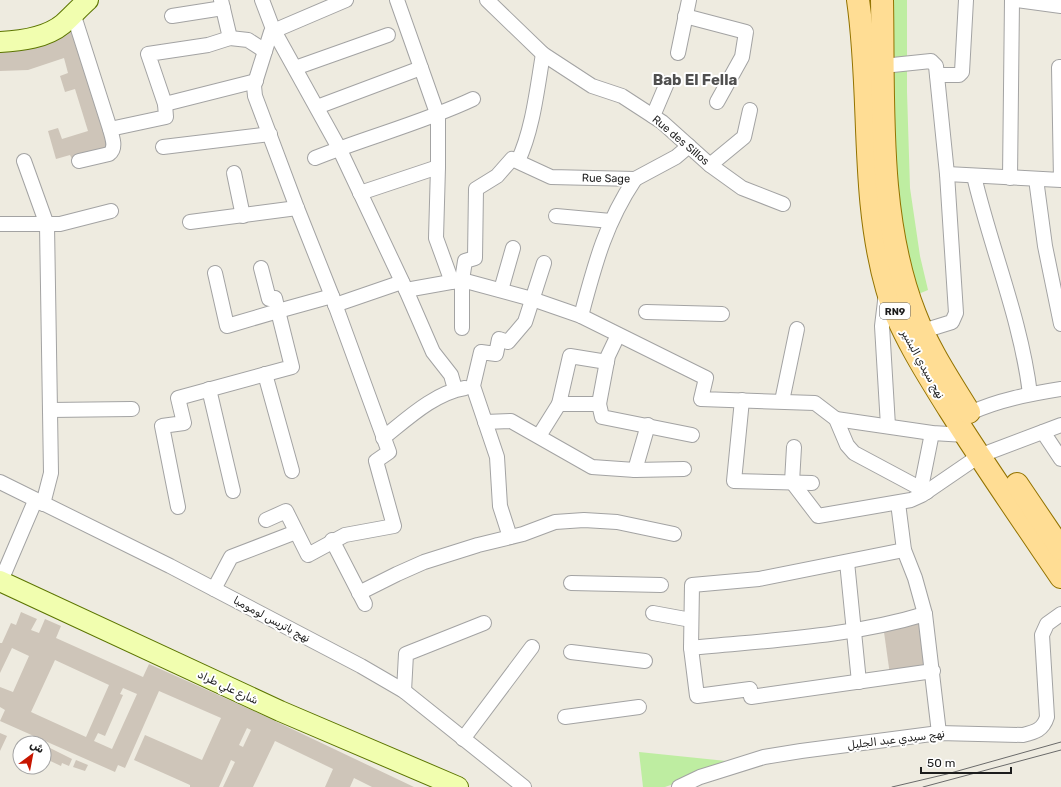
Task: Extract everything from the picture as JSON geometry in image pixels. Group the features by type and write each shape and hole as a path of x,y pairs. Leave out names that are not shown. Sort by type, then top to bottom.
{"main road":[{"name":"نهج سيدي البشير","path":"858,0 879,197 893,236 902,275 915,315 970,413 987,453 1061,577"},
{"name":"نهج سيدي البشير","path":"882,0 883,66 877,246 887,289 916,353 966,435 987,453 1061,549"}],"street":[{"path":"262,0 274,29 339,148 404,286 433,352 451,375 455,389"},
{"path":"266,520 286,511 308,555 332,540 345,535 394,526 376,461 389,452 334,300 296,208 255,96 256,81 269,35 274,29 346,0"},
{"path":"398,0 438,116 436,238 457,281 462,328"},
{"name":"Rue des Sillos","path":"487,0 543,54 592,86 622,96 653,116 710,165 742,188 783,204"},
{"path":"678,53 689,0"},
{"path":"937,74 959,75 963,71 966,0"},
{"path":"1010,178 1012,0"},
{"path":"1023,1 1057,4"},
{"path":"172,16 222,4 230,38"},
{"path":"0,42 38,37 63,24 80,6"},
{"path":"79,161 112,152 114,146 80,6"},
{"path":"685,16 746,32 742,57 717,102"},
{"path":"295,68 388,35"},
{"path":"110,129 166,116 165,104 148,54 208,45 230,38 248,40 265,51"},
{"path":"457,281 465,261 475,258 476,189 497,176 512,159 518,161 526,145 525,138 532,115 543,54"},
{"path":"883,66 931,61 936,64 947,174 956,316 952,322 923,331"},
{"path":"947,174 1061,180 1059,67 1061,67"},
{"path":"317,107 421,68"},
{"path":"165,104 256,81"},
{"path":"653,116 667,82"},
{"path":"315,158 339,148 438,116 473,100"},
{"path":"710,165 744,137 750,110"},
{"path":"163,148 270,134"},
{"name":"Rue Sage","path":"518,161 551,177 635,179 676,157 689,146"},
{"path":"0,582 39,502 51,473 47,225 24,161"},
{"path":"360,193 438,167"},
{"path":"234,173 243,216"},
{"path":"974,176 994,251 1019,328 1030,394"},
{"path":"581,316 602,242 620,202 635,179"},
{"path":"1036,179 1043,233 1061,324"},
{"path":"190,222 296,208"},
{"path":"0,224 47,225 72,222 111,211"},
{"path":"556,216 611,221"},
{"path":"501,290 513,248"},
{"path":"510,537 500,506 497,457 473,386 481,352 496,354 499,339 508,342 525,322 544,263"},
{"path":"178,506 162,426 184,423 178,398 292,367 275,298 269,299 261,268"},
{"path":"215,273 226,326 278,311 404,286 457,281 501,290 581,316 706,378 701,399 815,403 836,419 932,433 966,435"},
{"path":"887,289 882,326 888,426"},
{"path":"646,312 722,314"},
{"path":"782,401 797,329"},
{"path":"618,335 606,362 599,404 602,417 648,425 692,436"},
{"path":"539,436 558,404 570,356 606,362"},
{"path":"265,374 292,471"},
{"path":"383,438 422,407 455,389 473,386"},
{"path":"209,389 233,491"},
{"path":"970,413 984,407 1030,394 1061,389"},
{"path":"742,400 734,481 812,483"},
{"path":"558,404 599,404"},
{"path":"50,410 132,409"},
{"path":"836,419 847,445 854,453 924,490"},
{"path":"485,422 512,421 592,467 635,470 684,469"},
{"path":"635,470 648,425"},
{"path":"794,447 792,482 818,516 898,503 918,498 924,490 987,453 1061,425"},
{"path":"1043,432 1061,459"},
{"path":"924,490 932,433"},
{"name":"نهج باتريس لومومبا","path":"0,482 214,589 404,691 524,787"},
{"path":"898,503 904,550 915,578 925,614 933,671 939,733"},
{"path":"332,540 362,599 397,574 424,562 478,545 510,537 555,522 584,520 617,522 674,534"},
{"path":"214,589 231,557 296,532"},
{"path":"904,550 759,579 692,585 691,648 697,696 750,689 751,697 933,671"},
{"path":"847,562 859,682"},
{"name":"شارع علي طراد","path":"0,582 280,712 458,787"},
{"path":"571,583 661,585"},
{"path":"653,613 691,620"},
{"path":"691,648 854,631 902,621 925,614"},
{"name":"نهج سيدي عبد الجليل","path":"679,787 700,778 777,755 939,733 1023,735 1033,733 1041,729 1047,717 1042,635 1047,624 1061,614"},
{"path":"404,691 406,654 484,623"},
{"path":"463,739 532,647"},
{"path":"571,652 645,661"},
{"path":"566,717 639,707"}],"green space":[{"path":"891,0 907,0 907,92 910,188 920,256 928,290 916,295 896,190"},
{"path":"639,752 736,762 665,787 643,787"}],"building":[{"path":"74,27 110,148 72,159 70,155 56,159 48,131 58,128 62,139 88,131 75,89 65,92 60,76 68,73 64,58 28,70 0,71 0,44"},
{"path":"21,612 37,619 31,630 39,633 45,619 61,626 56,638 143,677 149,664 254,711 414,787 372,787 354,778 350,787 325,787 333,769 275,741 253,787 223,787 235,762 231,760 219,787 190,787 190,785 134,760 145,735 202,760 221,718 159,691 125,768 118,765 115,772 52,744 52,735 32,735 0,721 5,710 0,707 0,687 13,692 29,656 12,648 0,673 0,643 2,643 11,623 16,625","holes":["55,660 109,685 86,737 31,712","123,688 137,694 112,749 94,741 98,733 105,736 123,695 120,694","247,728 251,730 243,747 239,745"]},
{"path":"919,618 929,669 890,675 883,625"},
{"path":"0,733 7,736 0,751"},
{"path":"52,749 72,759 69,766 62,763 61,766 52,762"},
{"path":"76,760 88,765 85,771 73,767"}],"tram line":[{"path":"892,787 947,774 1061,742"},
{"path":"923,787 1061,750"}],"district":[{"name":"Bab El Fella","path":"695,80"}]}
